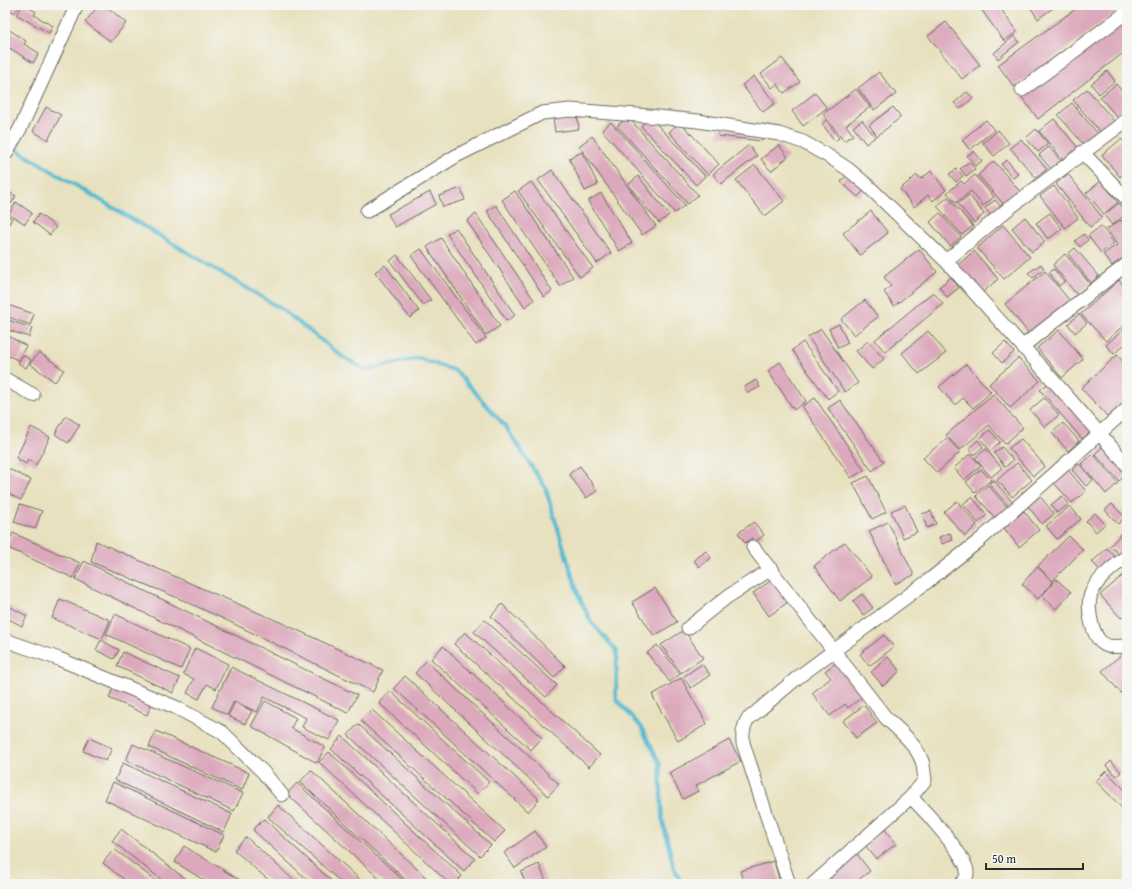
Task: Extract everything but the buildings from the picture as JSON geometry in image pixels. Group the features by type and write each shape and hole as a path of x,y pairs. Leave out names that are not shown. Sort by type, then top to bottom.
{"street":[{"path":"5,155 20,129 77,5"},
{"path":"1022,90 1127,12"},
{"path":"367,211 456,156 542,113 570,110 698,121 779,134 803,142 848,169 868,186 946,262 1023,346 1127,465"},
{"path":"946,262 1008,210 1082,152 1127,120"},
{"path":"1082,152 1127,199"},
{"path":"1023,346 1127,264"},
{"path":"5,379 33,395"},
{"path":"789,884 743,743 743,727 747,720 797,678 834,652 980,540 1127,409"},
{"path":"753,547 886,718 910,740 923,762 925,780 911,797 813,884"},
{"path":"1127,556 1099,580 1090,594 1090,612 1094,632 1102,642 1108,646 1127,646"},
{"path":"688,628 727,597 771,569"},
{"path":"5,640 59,659 175,707 222,732 263,772 282,795"},
{"path":"911,797 949,840 964,862 968,872 961,884"}],"waterway":[{"path":"12,147 280,308 343,357 366,370 418,358 456,371 505,426 545,487 578,594 591,622 617,651 616,699 641,727 660,764 662,818 673,865 682,884"}]}
